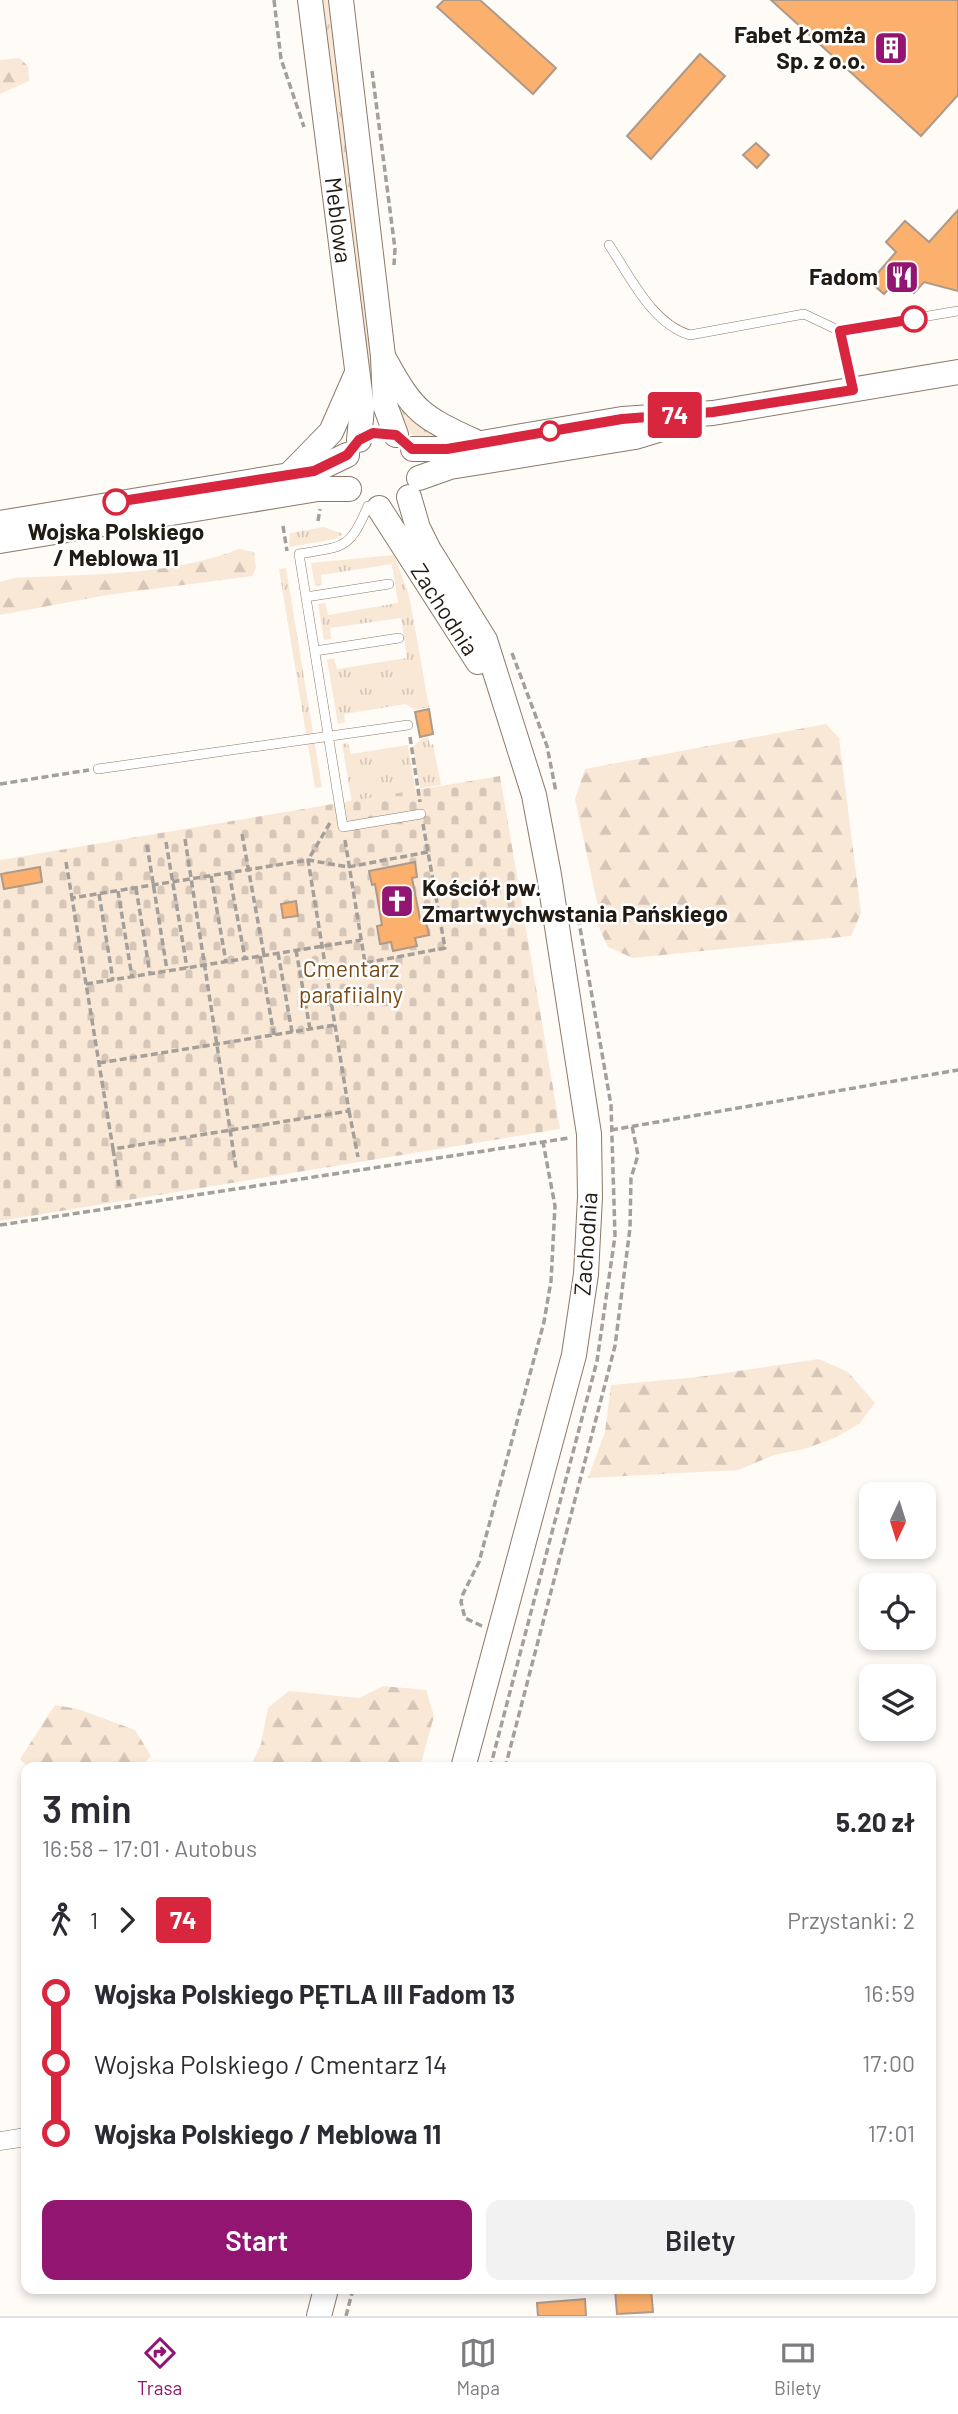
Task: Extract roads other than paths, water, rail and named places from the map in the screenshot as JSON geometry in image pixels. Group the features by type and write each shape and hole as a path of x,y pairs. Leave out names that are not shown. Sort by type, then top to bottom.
{"main road":[{"name":"Meblowa","path":"310,0 362,408 353,447"},
{"name":"Meblowa","path":"341,0 383,356 385,405 404,442"},
{"path":"383,356 406,398 417,410 431,421 478,443"},
{"path":"0,523 324,468 373,433 440,450 622,419 713,412 958,372"},
{"path":"288,476 331,432 356,374"},
{"path":"0,541 318,489 349,489 374,507 398,504 414,487 450,467 635,437 713,412"},
{"path":"404,442 419,466 414,487"},
{"path":"349,489 344,472 353,447"},
{"name":"Zachodnia","path":"414,487 418,528 485,640 534,795 601,1132 590,1197 586,1273 574,1354 465,1762"},
{"name":"Zachodnia","path":"374,507 391,522 509,714"},
{"path":"319,2316 325,2294"}],"street":[{"path":"0,2141 21,2138"}],"lane":[{"path":"609,245 651,306 680,332 690,335 804,314 840,331 958,311"},
{"path":"840,331 853,390"},
{"path":"374,507 355,535 343,546 299,554 343,827 421,814"},
{"path":"306,597 389,584"},
{"path":"315,651 399,638"},
{"path":"98,769 292,739 329,738 408,725"}],"place":[{"name":"Fabet Łomża Sp. z o.o.","path":"891,48"},
{"name":"Fadom","path":"902,277"},
{"name":"Wojska Polskiego / Meblowa 11","path":"116,502"},
{"name":"Kościół pw. Zmartwychwstania Pańskiego","path":"397,901"}],"park label":[{"name":"Cmentarz parafiialny","path":"351,982"}]}
